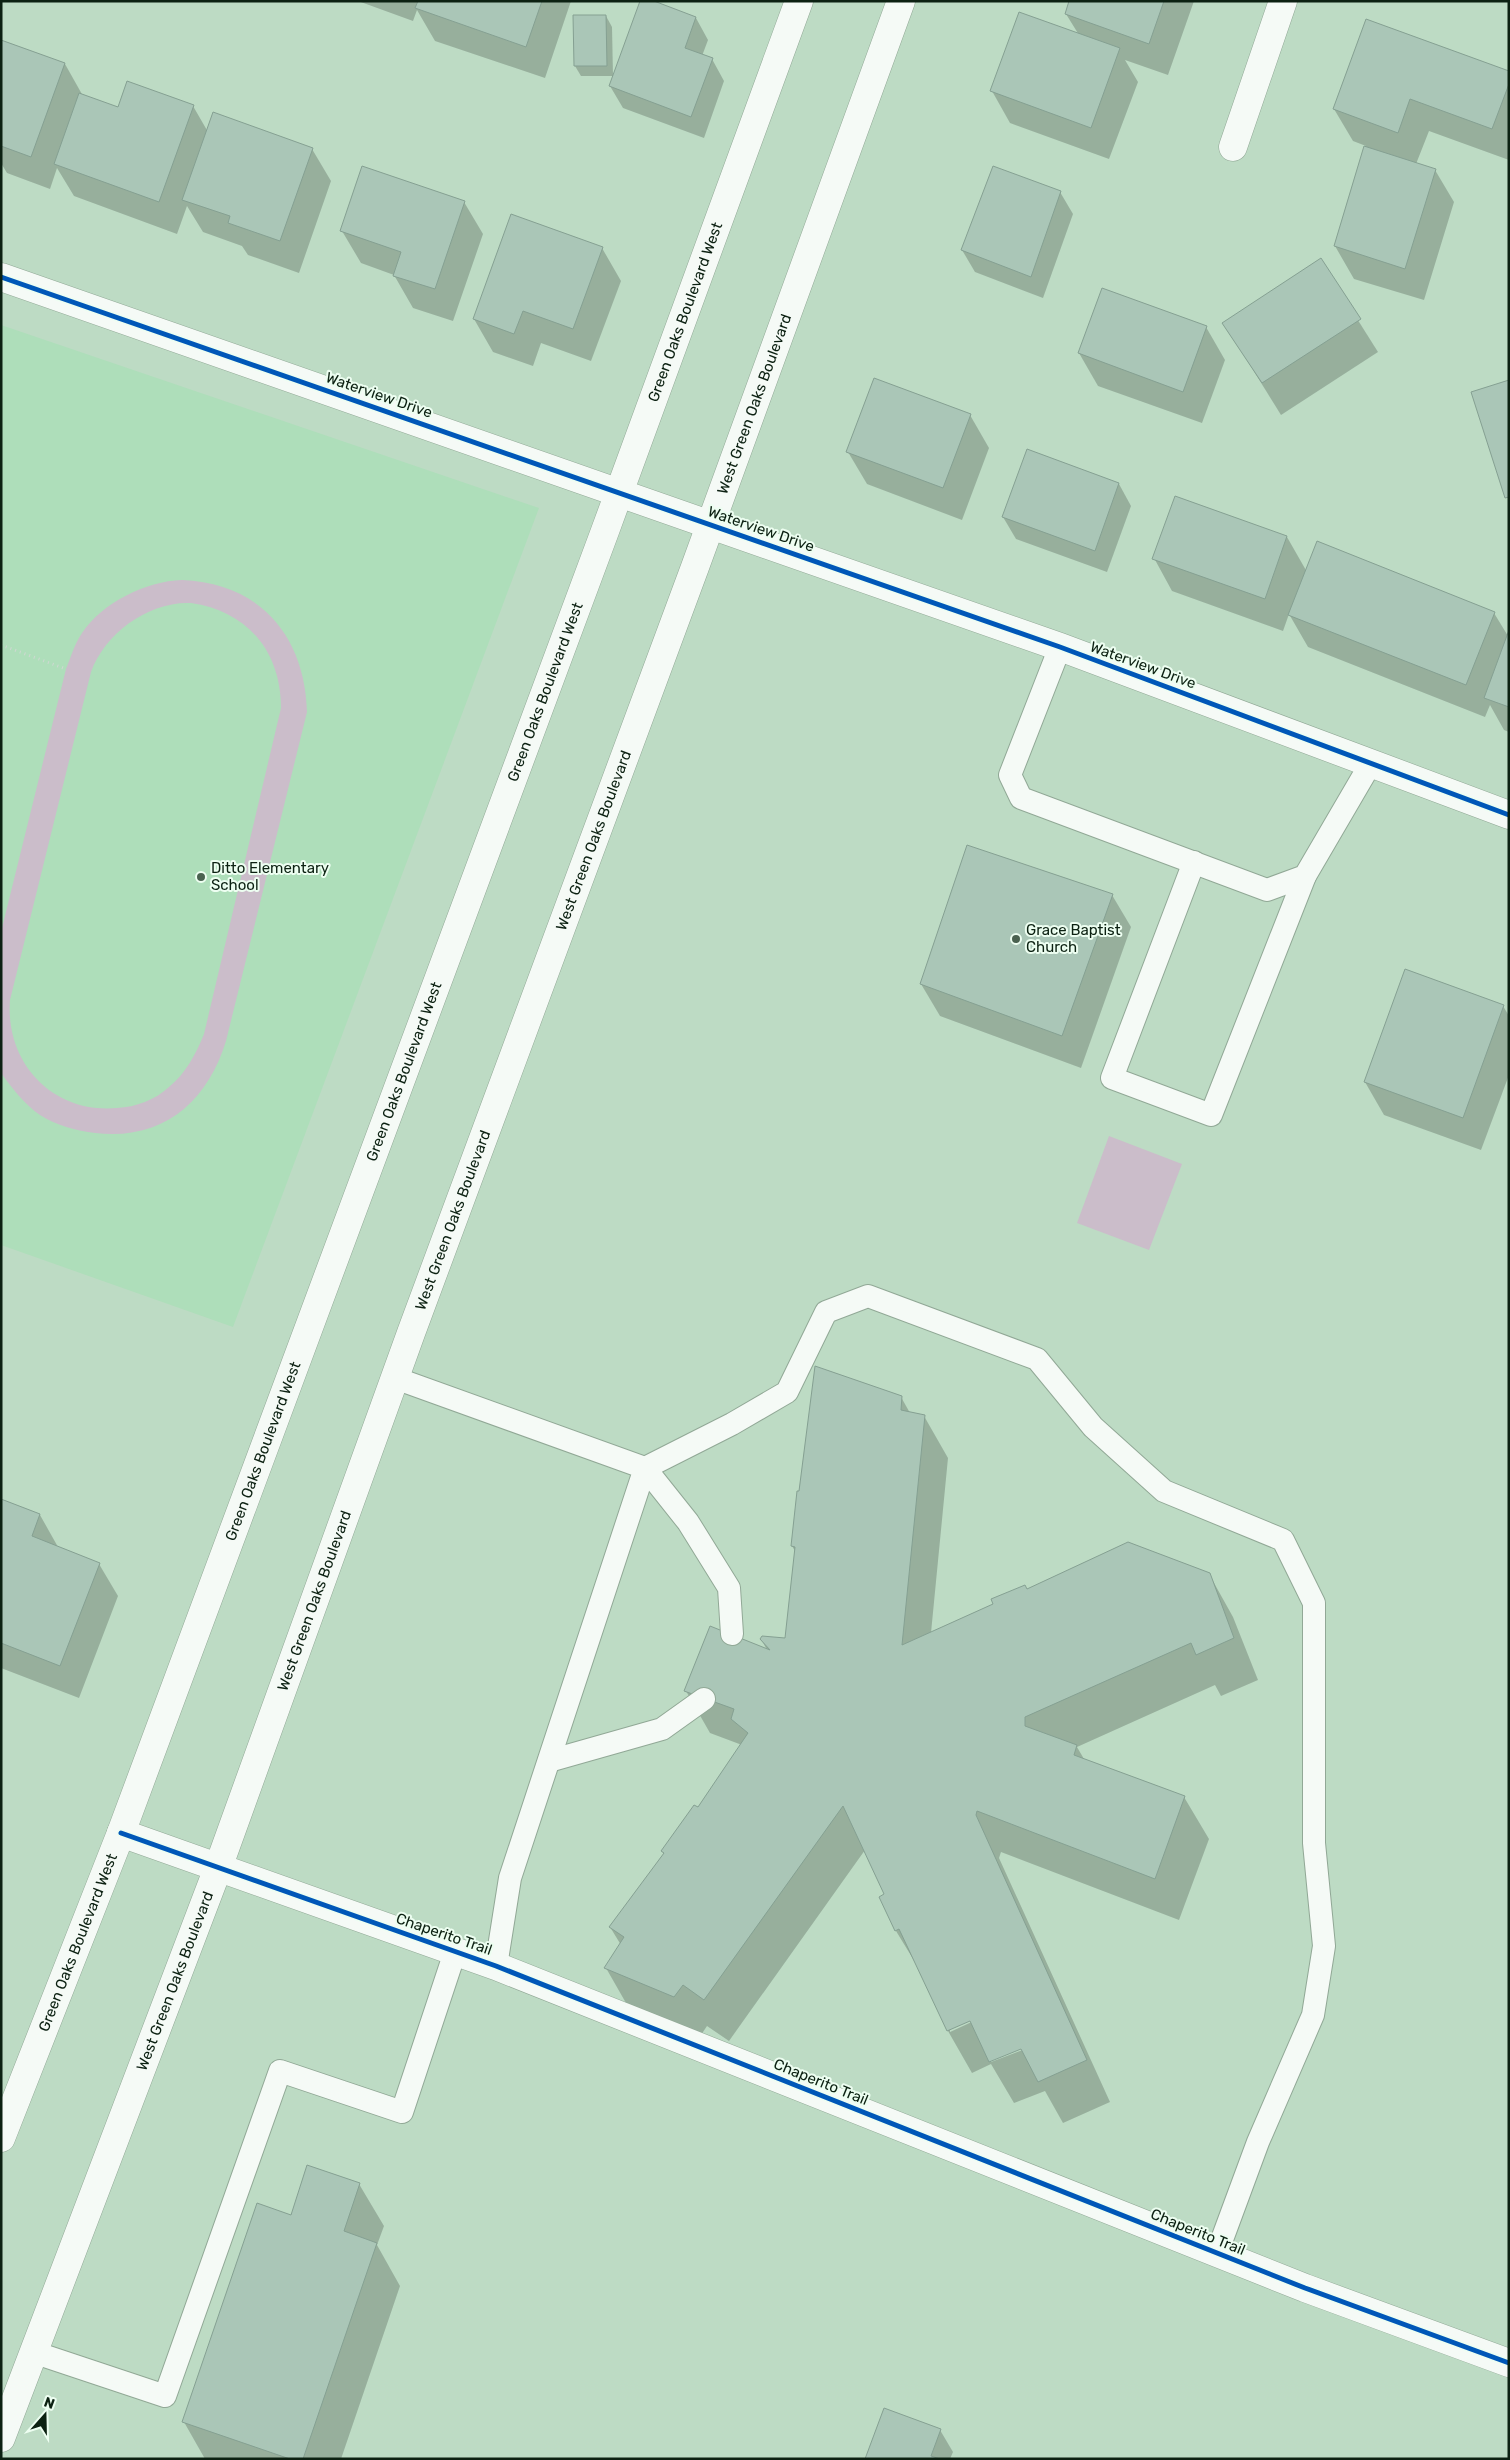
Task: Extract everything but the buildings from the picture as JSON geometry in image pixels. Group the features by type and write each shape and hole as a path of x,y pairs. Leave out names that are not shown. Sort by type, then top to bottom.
{"main road":[{"name":"Green Oaks Boulevard West","path":"1,2138 121,1833 619,492 798,1"},
{"name":"West Green Oaks Boulevard","path":"1,2438 218,1868 395,1378 901,1"},
{"path":"1233,147 1283,1"},
{"name":"Waterview Drive","path":"1,277 1060,647 1509,815"},
{"name":"Chaperito Trail","path":"121,1833 496,1966 1305,2288 1509,2363"}],"lane":[{"path":"1060,647 1010,776 1021,798 1267,890 1305,876"},
{"path":"1194,862 1112,1078 1211,1115 1305,876 1371,762"},
{"path":"496,1966 510,1878 645,1468 732,1424 787,1392 826,1312 868,1296 1037,1359 1093,1427 1164,1491 1282,1540 1314,1603 1314,1843 1324,1946 1313,2015 1258,2142 1217,2253"},
{"path":"395,1378 645,1468 688,1522 728,1588 732,1634"},
{"path":"549,1760 662,1729 704,1699"},
{"path":"34,2352 166,2396 280,2071 402,2112 455,1952"}],"path":[{"path":"1,645 66,669"}],"shaded area":[{"name":"Ditto Elementary School","path":"1,325 539,508 233,1327 1,1245"},
{"path":"182,580 210,583 234,591 255,603 273,619 287,638 298,660 304,685 307,712 226,1041 218,1063 207,1083 194,1099 161,1124 141,1131 119,1134 95,1133 59,1125 46,1119 24,1101 1,1073 1,932 66,669 77,642 91,622 113,603 140,589 168,581","holes":["191,603 211,607 229,615 257,637 275,669 281,708 204,1034 194,1056 181,1076 164,1092 151,1099 131,1106 117,1108 94,1108 73,1103 54,1093 38,1080 25,1063 16,1044 11,1023 10,1000 91,672 107,644 130,622 160,607 175,604"]},
{"path":"1109,1136 1182,1164 1149,1250 1077,1223"}],"cycle path":[{"path":"1,277 1060,647 1509,815"},
{"path":"121,1833 496,1966 1305,2288 1509,2363"}],"place":[{"name":"Ditto Elementary School","path":"201,877"},
{"name":"Grace Baptist Church","path":"1016,939"}]}
